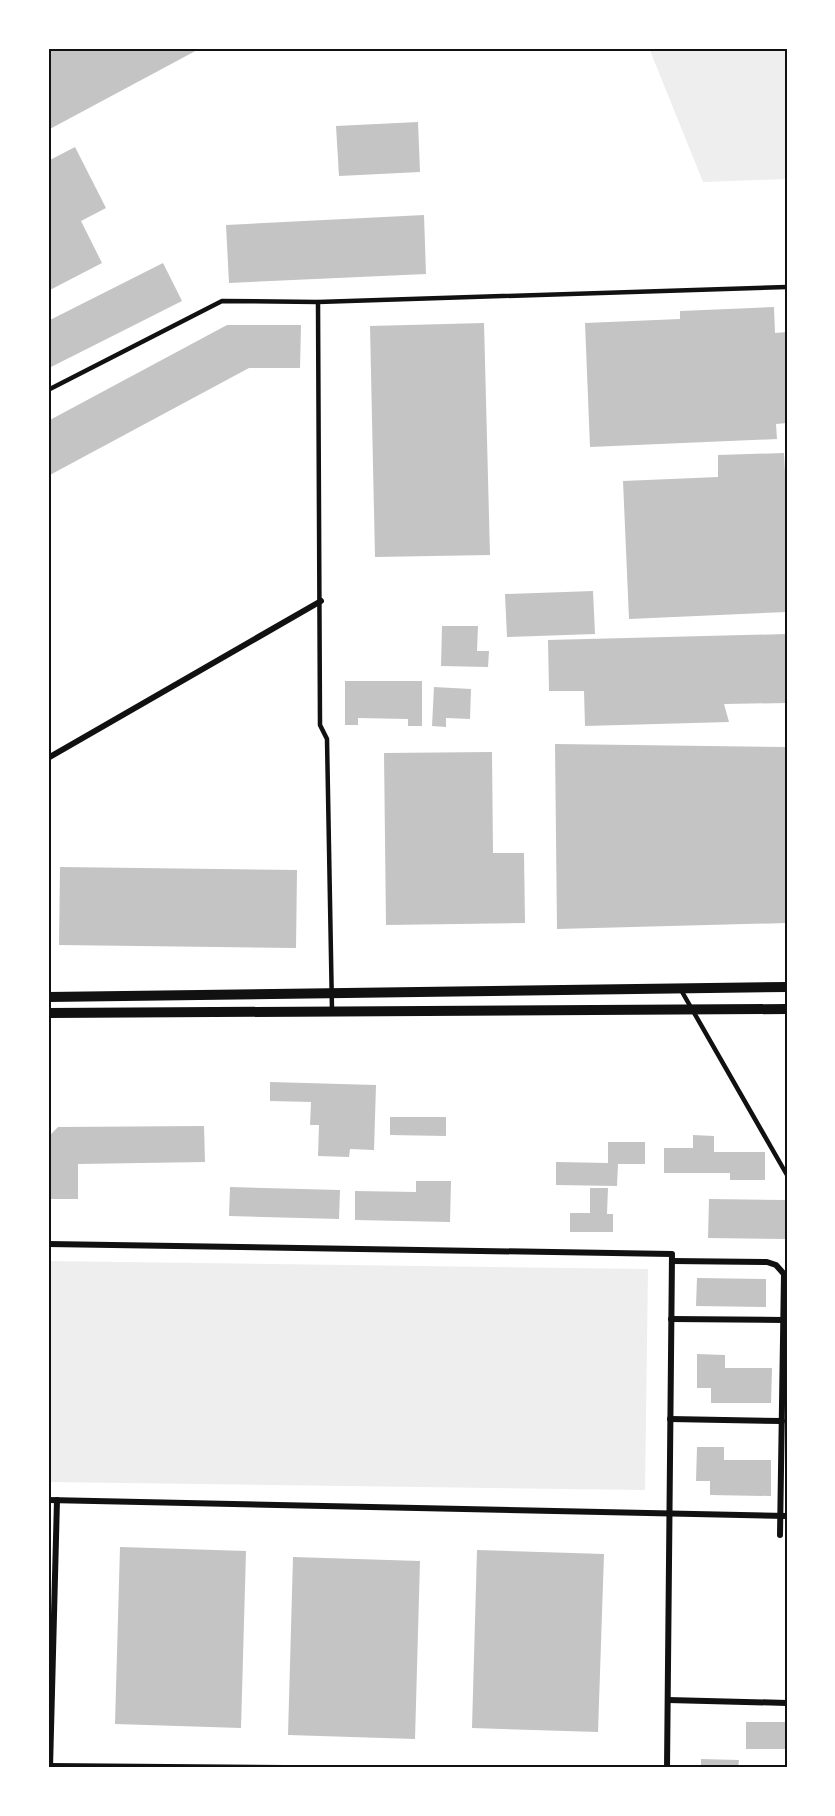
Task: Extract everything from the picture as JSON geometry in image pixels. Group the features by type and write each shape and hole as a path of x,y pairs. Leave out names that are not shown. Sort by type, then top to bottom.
{"street":[{"path":"48,758 321,601"},
{"path":"48,997 787,987"},
{"path":"48,1013 787,1008"},
{"path":"48,1244 672,1254 667,1768"},
{"path":"672,1262 767,1262 776,1265 784,1274 782,1421 784,1516 780,1535"},
{"path":"672,1320 784,1320"},
{"path":"670,1419 782,1421"},
{"path":"48,1500 784,1516"},
{"path":"57,1500 50,1766 285,1768"},
{"path":"668,1700 787,1703"}],"lane":[{"path":"48,390 222,301 318,302 787,287"},
{"path":"318,302 320,725 327,739 332,1011"},
{"path":"680,989 787,1175"}],"shaded area":[{"path":"649,48 787,48 787,179 703,182"},
{"path":"48,1261 648,1269 645,1490 48,1482"}],"building":[{"path":"48,48 201,48 48,130"},
{"path":"418,122 420,172 339,176 336,126"},
{"path":"75,147 106,208 81,221 102,263 48,291 48,161"},
{"path":"424,215 426,274 229,283 226,225"},
{"path":"163,263 182,301 51,367 48,362 48,321"},
{"path":"774,307 775,333 787,332 787,423 776,424 777,439 590,447 585,323 680,319 680,311"},
{"path":"484,323 490,555 375,557 370,326"},
{"path":"227,325 301,325 300,368 249,368 48,476 48,421"},
{"path":"784,453 785,472 787,472 787,612 629,619 623,481 718,477 718,455"},
{"path":"593,591 595,634 507,637 505,594"},
{"path":"442,626 478,626 477,651 489,651 488,667 441,666"},
{"path":"787,634 787,703 724,704 729,722 585,726 584,691 549,691 548,640"},
{"path":"345,681 422,681 422,726 408,726 408,719 358,718 358,725 345,725"},
{"path":"434,687 471,689 470,719 446,718 446,727 432,726"},
{"path":"555,744 787,747 787,923 557,929"},
{"path":"492,752 493,853 524,853 525,923 386,925 384,753"},
{"path":"60,867 297,870 296,948 59,945"},
{"path":"270,1082 376,1085 374,1150 350,1149 349,1157 318,1156 319,1125 310,1125 311,1102 270,1101"},
{"path":"390,1117 446,1117 446,1136 390,1135"},
{"path":"204,1126 205,1162 78,1164 78,1199 48,1199 48,1137 58,1127"},
{"path":"693,1135 714,1136 714,1152 765,1152 765,1180 730,1180 730,1173 664,1173 664,1148 693,1148"},
{"path":"608,1142 645,1142 645,1164 618,1164 617,1186 556,1185 556,1162 608,1163"},
{"path":"416,1181 451,1181 450,1222 355,1220 355,1191 416,1192"},
{"path":"230,1187 340,1190 339,1219 229,1216"},
{"path":"590,1188 608,1188 607,1214 613,1214 613,1232 570,1232 570,1213 590,1213"},
{"path":"709,1199 787,1200 787,1239 708,1238"},
{"path":"697,1278 766,1279 766,1307 696,1306"},
{"path":"697,1354 725,1355 725,1368 772,1368 771,1403 711,1403 711,1388 697,1388"},
{"path":"697,1447 724,1447 724,1460 771,1460 771,1496 710,1495 710,1481 696,1481"},
{"path":"120,1547 246,1551 241,1728 115,1724"},
{"path":"477,1550 604,1554 598,1732 472,1728"},
{"path":"293,1557 420,1561 415,1739 288,1735"},
{"path":"746,1722 787,1722 787,1749 746,1749"},
{"path":"701,1759 739,1760 738,1768 701,1768"}]}
